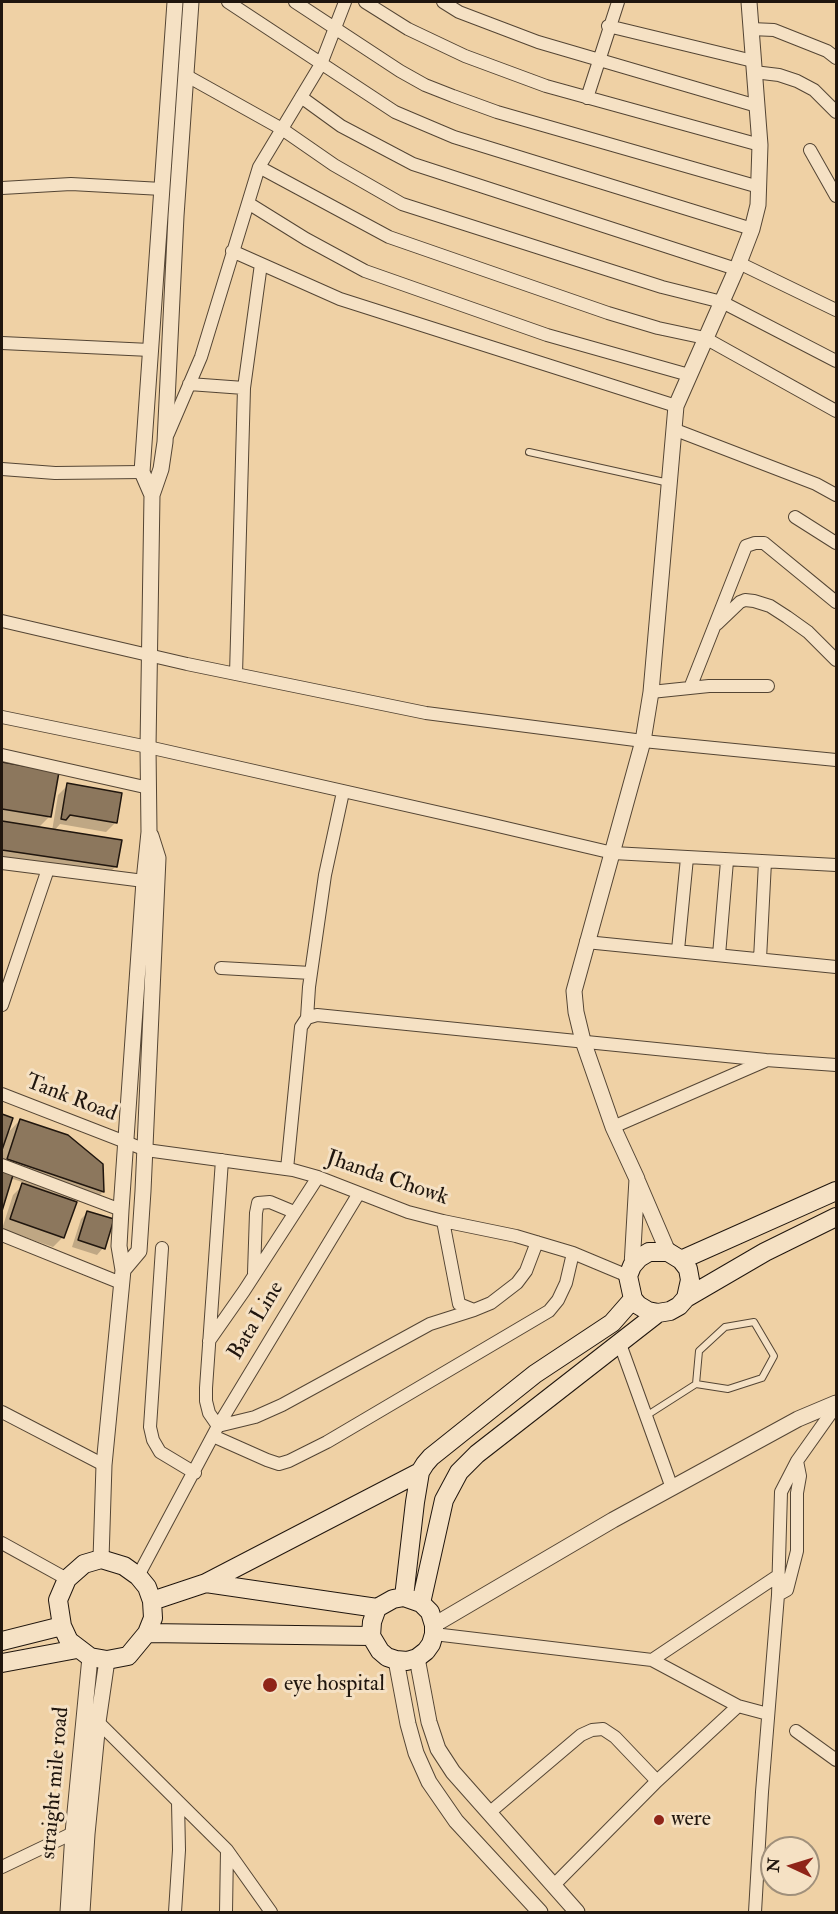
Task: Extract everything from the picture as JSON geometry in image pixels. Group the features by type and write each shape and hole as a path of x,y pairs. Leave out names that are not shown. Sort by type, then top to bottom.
{"main road":[{"path":"837,1191 675,1256 649,1252 639,1258 630,1271 633,1299 648,1311 658,1313 669,1311 679,1306 686,1298 765,1252 837,1217"},
{"path":"675,1256 688,1269 690,1280 686,1298"},
{"path":"413,1600 414,1502 420,1472 431,1457 536,1374 612,1323 633,1299"},
{"path":"413,1600 444,1500 459,1472 477,1454 658,1313"},
{"path":"152,1601 206,1583 420,1472"},
{"path":"2,1663 92,1655 128,1656 147,1633 153,1618 152,1601 147,1587 138,1576 124,1566 101,1559 84,1564 67,1579 58,1600 62,1626 69,1641 92,1655"},
{"path":"206,1583 377,1608 393,1599 413,1600 430,1612 434,1630 431,1644 417,1658 407,1661 387,1657 380,1651 371,1636 372,1622 377,1608"},
{"path":"2,1641 62,1626"},
{"path":"147,1633 371,1636"}],"street":[{"path":"152,495 142,472 175,2"},
{"path":"101,1559 104,1464 122,1277 119,1246 121,1210 149,832 152,495 161,469 165,442 176,216 191,2"},
{"path":"228,2 395,112 454,137 752,229"},
{"path":"295,2 425,85 497,112 759,187"},
{"path":"165,442 201,357 259,167 321,64 345,2"},
{"path":"365,2 408,29 465,56 546,86 760,145"},
{"path":"443,2 459,12 538,42 757,106"},
{"path":"587,98 608,26 618,2"},
{"path":"675,1256 613,1127 583,1041 576,1012 574,990 586,942 614,854 643,741 651,692 676,406 737,266 752,229 758,205 760,145 749,2"},
{"path":"608,26 797,81 814,90 837,112"},
{"path":"751,29 774,30 827,51 837,58"},
{"path":"187,76 282,129 334,165 402,204 662,287 722,302 837,361"},
{"path":"301,97 341,126 413,164 737,266 837,310"},
{"path":"810,150 837,196"},
{"path":"259,167 389,237 608,313 658,328 705,338 837,411"},
{"path":"2,188 71,184 162,189"},
{"path":"248,203 306,239 365,271 547,335 689,375"},
{"path":"232,251 340,298 676,406"},
{"path":"236,674 244,388 261,264"},
{"path":"2,344 150,350"},
{"path":"189,384 244,388"},
{"path":"674,429 816,484 837,495"},
{"path":"2,468 55,473 142,472"},
{"path":"795,517 837,543"},
{"path":"690,688 747,546 764,543 837,602"},
{"path":"713,628 740,602 754,601 770,606 787,617 808,632 837,660"},
{"path":"2,621 236,674 426,713 643,741 837,760"},
{"path":"651,692 710,686 768,686"},
{"path":"2,717 148,747 614,854 837,865"},
{"path":"2,755 149,788"},
{"path":"307,1018 325,875 343,792"},
{"path":"122,1277 139,1251 146,1150 149,1033 158,858 156,846 149,832"},
{"path":"678,950 687,858"},
{"path":"719,955 727,861"},
{"path":"2,862 144,881"},
{"path":"760,959 765,862"},
{"path":"2,1005 48,869"},
{"path":"586,942 837,967"},
{"path":"221,968 311,973"},
{"path":"287,1169 300,1034 303,1022 317,1015 766,1060 837,1065"},
{"path":"613,1127 766,1060"},
{"name":"Tank Road","path":"2,1094 126,1143"},
{"name":"Jhanda Chowk","path":"126,1143 146,1150 287,1169 318,1177 408,1212 516,1236 630,1271"},
{"path":"222,1160 206,1401 215,1431 267,1460 279,1464 327,1442 549,1311 558,1300 566,1283 573,1253"},
{"path":"2,1165 121,1210"},
{"path":"209,1342 318,1177"},
{"path":"630,1271 637,1179"},
{"name":"Bata Line","path":"138,1576 195,1473 215,1431 359,1193"},
{"path":"254,1274 258,1203 270,1202 294,1212"},
{"path":"443,1221 459,1304 474,1310"},
{"path":"2,1235 122,1277"},
{"path":"215,1431 282,1405 430,1324 491,1303 517,1283 526,1271 537,1242"},
{"path":"162,1248 150,1427 153,1440 160,1452 195,1473"},
{"path":"620,1344 672,1488"},
{"path":"755,1912 778,1595 781,1492 797,1461 837,1404"},
{"path":"434,1630 672,1488 798,1419 837,1404"},
{"path":"2,1412 104,1464"},
{"path":"778,1595 787,1590 797,1551 797,1493 800,1476 797,1461"},
{"path":"2,1543 67,1579"},
{"path":"652,1659 779,1575"},
{"path":"434,1630 652,1659 738,1706 768,1714"},
{"name":"straight mile road","path":"82,1912 98,1722 92,1655"},
{"name":"straight mile road","path":"68,1912 73,1833 92,1655"},
{"path":"417,1658 429,1722 438,1749 453,1772 577,1912"},
{"path":"396,1660 408,1724 416,1753 429,1782 456,1821 539,1912"},
{"path":"553,1886 657,1781 738,1706"},
{"path":"98,1722 227,1850 271,1912"},
{"path":"489,1813 581,1735 592,1730 603,1729 615,1737 657,1781"},
{"path":"796,1731 837,1760"},
{"path":"175,1912 179,1850 178,1802"},
{"path":"2,1867 73,1833"},
{"path":"226,1912 227,1850"}],"lane":[{"path":"529,452 669,483"},
{"path":"646,1416 696,1383 729,1389 762,1378 774,1356 754,1322 725,1327 699,1351 696,1383"}],"building":[{"path":"2,762 59,772 51,817 2,809"},
{"path":"67,783 122,793 117,823 70,815 66,820 61,819"},
{"path":"2,821 122,840 117,867 2,850"},
{"path":"2,1114 13,1118 2,1150"},
{"path":"20,1119 68,1135 103,1164 104,1192 7,1159"},
{"path":"2,1171 13,1175 2,1211"},
{"path":"22,1183 77,1202 64,1238 10,1219"},
{"path":"87,1211 114,1219 105,1249 78,1240"}],"place":[{"name":"eye hospital","path":"270,1685"},
{"name":"were","path":"659,1820"}]}
